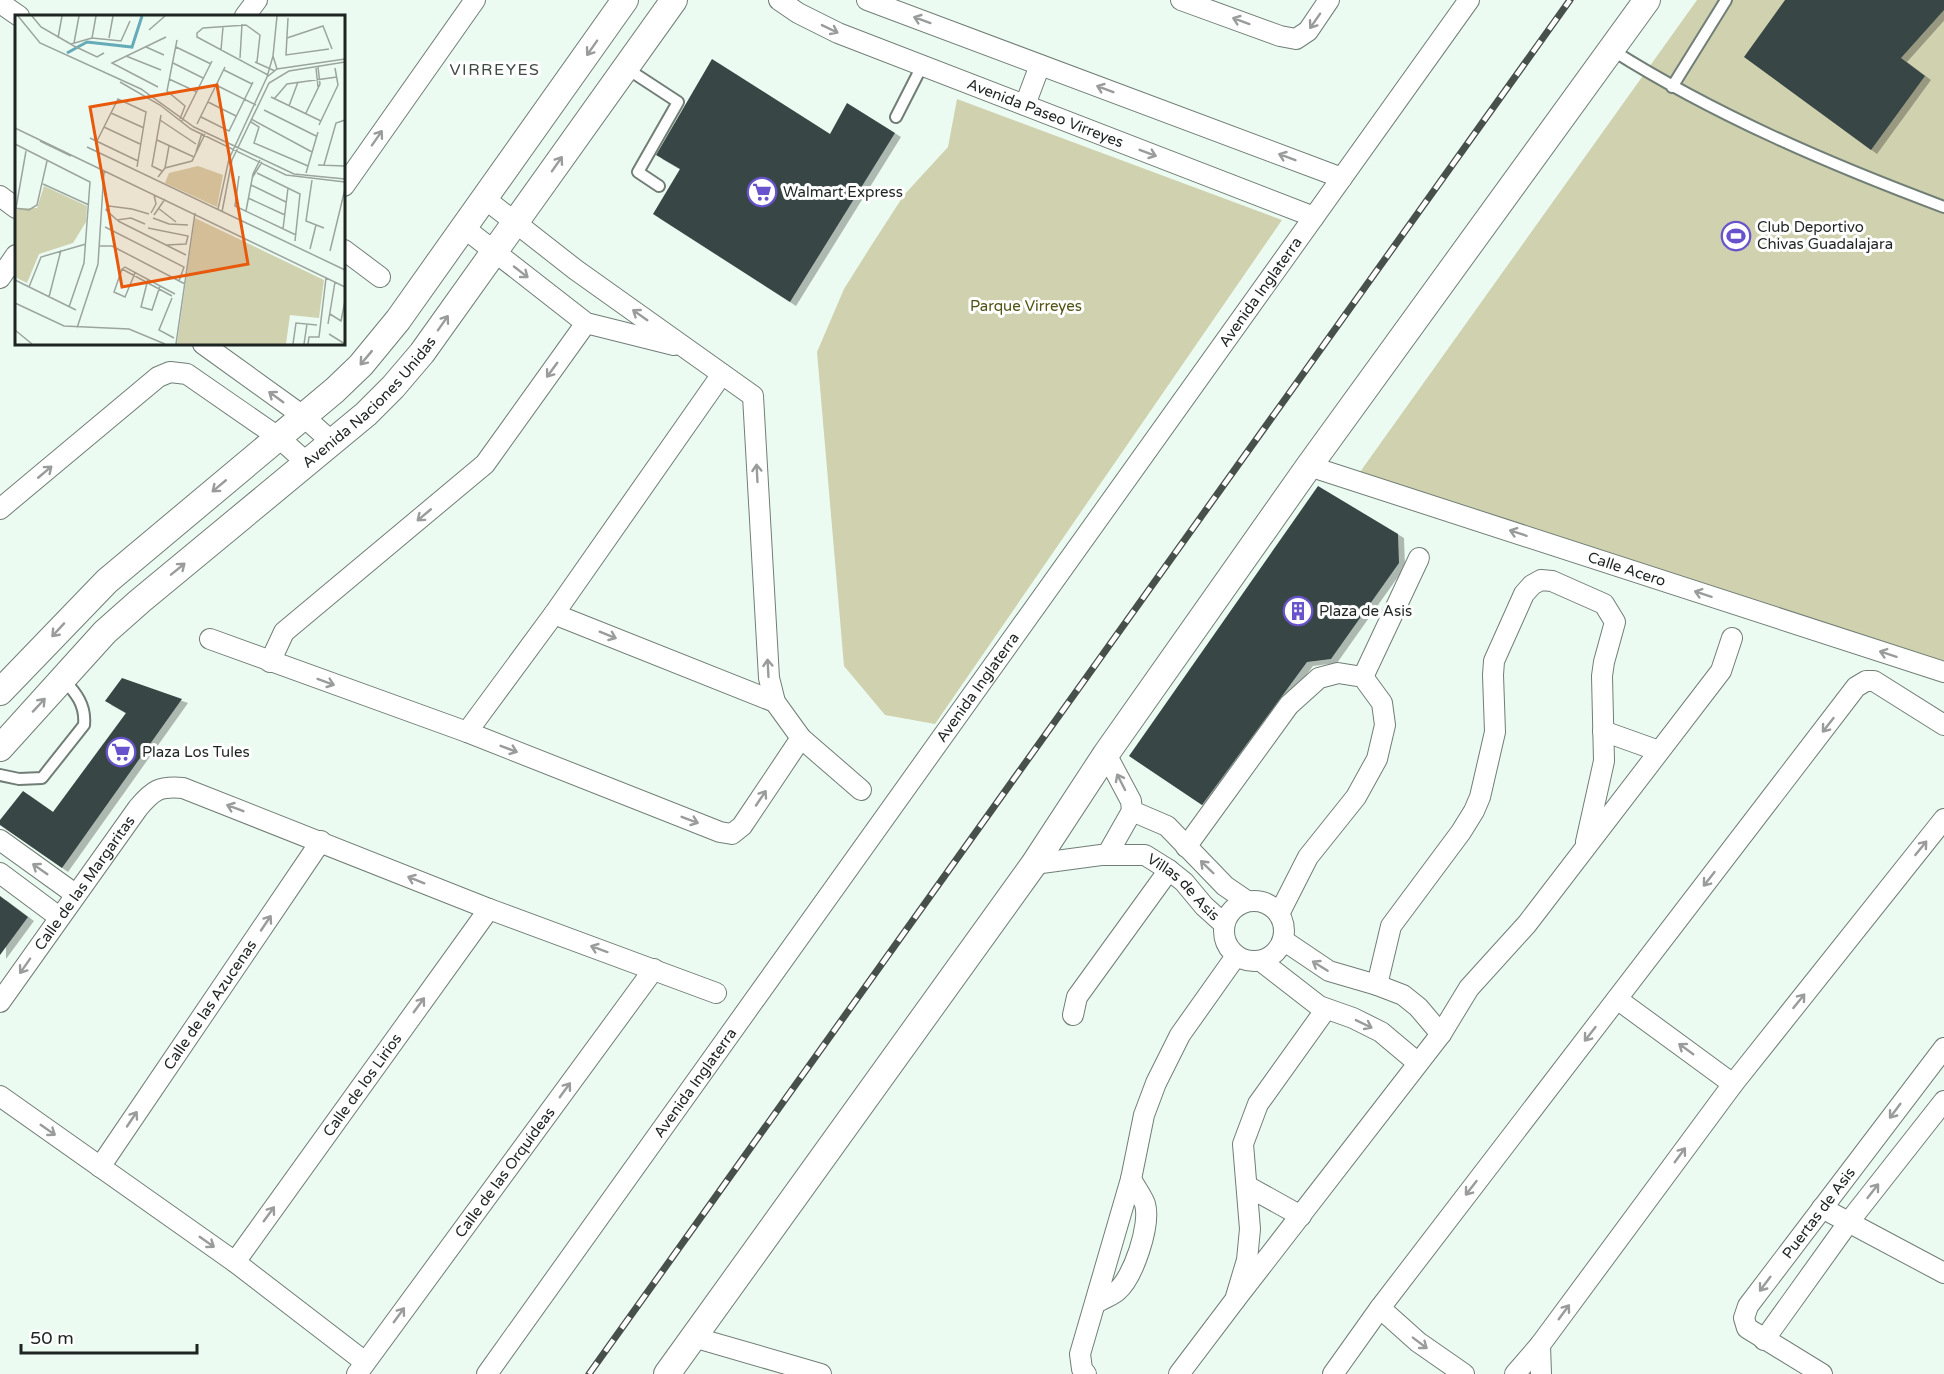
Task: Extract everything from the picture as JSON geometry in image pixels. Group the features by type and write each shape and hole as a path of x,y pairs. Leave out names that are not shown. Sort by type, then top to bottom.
{"street":[{"path":"246,15 257,0"},
{"path":"345,185 475,0"},
{"name":"Avenida Naciones Unidas","path":"0,693 107,581 361,365 398,320 626,0"},
{"name":"Avenida Naciones Unidas","path":"0,748 105,632 379,401 422,353 674,0"},
{"name":"Avenida Paseo Virreyes","path":"779,0 798,13 838,33 1314,217"},
{"path":"867,0 1342,178"},
{"path":"1181,0 1280,36 1296,39 1308,31 1329,0"},
{"name":"Avenida Inglaterra","path":"487,1374 1469,0"},
{"path":"667,1374 1034,864 1106,754 1309,466 1647,0"},
{"path":"1025,105 1040,64"},
{"path":"0,196 15,207"},
{"path":"484,198 576,270 753,396 769,678 775,702 801,738 861,790"},
{"path":"464,227 586,323 686,348"},
{"path":"345,251 380,277"},
{"path":"0,278 15,256"},
{"path":"270,662 284,632 485,464 586,323"},
{"path":"204,345 303,416 332,442"},
{"path":"0,509 158,377 170,372 187,374 278,437 307,463"},
{"path":"467,732 554,614 722,374"},
{"name":"Calle Acero","path":"1309,466 1944,672"},
{"path":"1363,677 1419,558"},
{"path":"1377,985 1391,926 1474,811 1494,744 1494,661 1524,594 1532,585 1541,580 1552,581 1604,604 1615,622 1602,676 1604,761 1585,848"},
{"path":"80,607 105,632"},
{"path":"554,614 775,702"},
{"path":"1179,1374 1441,1034 1469,987 1527,924 1721,670 1732,638"},
{"path":"210,639 467,732 720,832 732,834 742,826 801,738"},
{"path":"1186,847 1289,705 1319,678 1338,673 1363,677 1382,703 1385,725 1377,759 1356,797 1308,857 1279,914"},
{"path":"1333,1374 1380,1308 1856,687 1866,681 1874,681 1944,725"},
{"path":"1603,731 1659,751"},
{"path":"1106,754 1131,801 1132,811 1107,855"},
{"name":"Calle de las Margaritas","path":"0,1002 75,894 151,792 166,787 183,788 321,841"},
{"name":"Villas de Asis","path":"1132,811 1167,826 1225,886 1247,902"},
{"path":"1515,1374 1540,1345 1733,1084 1944,819"},
{"path":"0,840 75,894"},
{"path":"321,841 489,909 716,993"},
{"name":"Calle de las Azucenas","path":"99,1167 321,841"},
{"name":"Villas de Asis","path":"1034,864 1107,855 1144,855 1184,882 1204,906 1224,924"},
{"path":"1073,1015 1077,997 1169,870"},
{"path":"0,873 59,917"},
{"path":"1259,901 1270,906 1279,914 1284,927 1283,940 1275,953 1261,961 1248,961 1236,956 1228,947 1224,936 1224,924 1229,914 1237,906 1259,901"},
{"name":"Calle de los Lirios","path":"235,1262 489,909"},
{"path":"1283,940 1329,971 1377,985 1408,999 1441,1034"},
{"path":"1086,1374 1082,1369 1080,1354 1131,1179 1144,1115 1156,1083 1180,1035 1236,956"},
{"path":"1261,961 1326,1009 1353,1018 1381,1032 1418,1064"},
{"name":"Calle de las Orquídeas","path":"361,1368 654,969"},
{"path":"1617,999 1733,1084"},
{"path":"1235,1300 1247,1260 1250,1229 1243,1144 1258,1104 1326,1009"},
{"name":"Puertas de Asis","path":"1822,1374 1747,1328 1744,1318 1748,1306 1944,1048"},
{"name":"Puertas de Asis","path":"1764,1340 1848,1223 1944,1102 1915,1086"},
{"path":"0,1096 235,1262 361,1368"},
{"path":"1096,1303 1117,1292 1133,1268 1141,1245 1146,1223 1145,1204 1131,1179"},
{"path":"1247,1186 1300,1216"},
{"path":"1822,1208 1944,1273"},
{"path":"1380,1308 1418,1342 1464,1374"},
{"path":"693,1337 821,1374"},
{"path":"1540,1345 1541,1374"}],"lane":[{"path":"1672,87 1726,0"},
{"path":"1611,50 1672,87 1862,176 1944,207"},
{"path":"896,117 922,66"},
{"path":"626,68 678,102 638,172 659,186"},
{"path":"0,776 19,779 42,778 84,725 83,706 76,693 63,679"}],"green space":[{"name":"Club Deportivo Chivas Guadalajara","path":"1697,0 1944,0 1944,666 1360,472"},
{"name":"Parque Virreyes","path":"957,99 1282,220 935,724 885,715 844,666 817,352 844,289 871,246 904,195 948,147"}],"building":[{"path":"1785,0 1944,0 1944,10 1901,58 1925,76 1871,150 1744,57"},
{"name":"Walmart Express","path":"712,59 830,134 847,103 895,133 790,302 653,214 680,169 656,155"},
{"name":"Plaza de Asis","path":"1318,486 1398,534 1399,563 1331,659 1307,662 1202,805 1129,756"},
{"name":"Plaza Los Tules","path":"122,678 182,699 62,868 0,825 0,820 23,791 53,812 126,713 105,701"},
{"path":"0,896 28,917 0,955"}],"railway":[{"path":"589,1374 1570,0"}],"place":[{"name":"Walmart Express","path":"762,192"},
{"name":"Club Deportivo Chivas Guadalajara","path":"1736,236"},
{"name":"Plaza de Asis","path":"1298,611"},
{"name":"Plaza Los Tules","path":"121,752"}],"district":[{"name":"VIRREYES","path":"495,69"}]}
